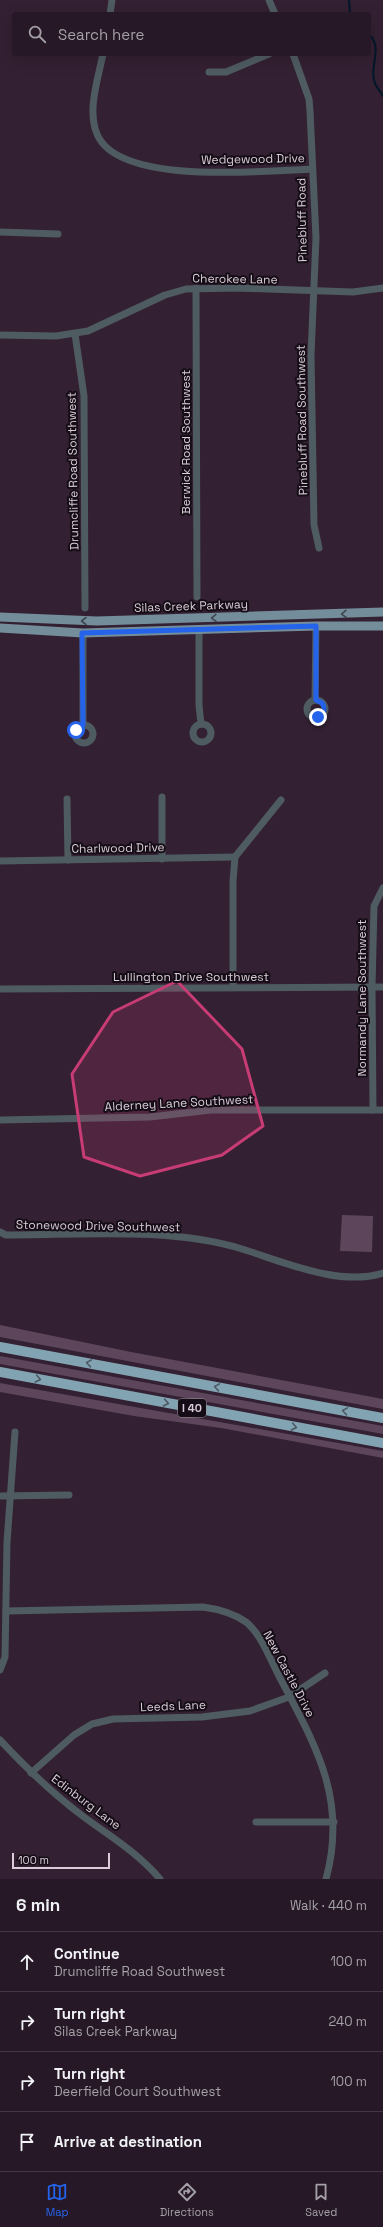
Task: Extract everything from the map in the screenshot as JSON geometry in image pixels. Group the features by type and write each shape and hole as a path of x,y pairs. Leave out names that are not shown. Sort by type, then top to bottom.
{"highway":[{"name":"I 40","path":"0,1347 383,1418"},
{"name":"I 40","path":"0,1372 383,1443"}],"main road":[{"name":"Silas Creek Parkway","path":"0,617 97,621 383,612"},
{"name":"Silas Creek Parkway","path":"0,629 82,633 316,626 383,626"}],"street":[{"path":"110,12 112,0"},
{"path":"269,0 274,12"},
{"name":"Wedgewood Drive","path":"103,56 96,92 93,121 101,143 118,157 130,162 164,168 212,173 312,169"},
{"path":"209,72 226,72 264,56"},
{"name":"Pinebluff Road","path":"294,56 309,99 316,238 313,292"},
{"path":"0,232 58,234"},
{"name":"Cherokee Lane","path":"0,335 56,336 75,334 100,327 165,295 196,288 361,292 383,288"},
{"name":"Berwick Road Southwest","path":"196,288 197,597"},
{"name":"Pinebluff Road Southwest","path":"313,292 311,355 314,524 319,548"},
{"name":"Drumcliffe Road Southwest","path":"75,334 84,396 85,608"},
{"path":"316,626 316,700"},
{"path":"199,630 198,705 201,724"},
{"path":"82,633 83,725"},
{"path":"162,797 162,859"},
{"path":"67,799 68,860"},
{"path":"233,987 233,881 235,857 281,800"},
{"name":"Charlwood Drive","path":"0,861 235,857"},
{"name":"Normandy Lane Southwest","path":"373,1110 372,987 374,906 383,888"},
{"name":"Lullington Drive Southwest","path":"0,989 383,987"},
{"name":"Alderney Lane Southwest","path":"0,1120 150,1117 211,1110 383,1110"},
{"name":"Stonewood Drive Southwest","path":"0,1232 6,1235 124,1235 195,1239 239,1248 304,1269 354,1278 383,1272"},
{"path":"0,1670 5,1656 8,1542 15,1432"},
{"path":"0,1496 69,1496"},
{"name":"New Castle Drive","path":"6,1611 203,1607 238,1617 250,1626 290,1697 314,1745 326,1776 334,1822 330,1864 326,1879"},
{"name":"Leeds Lane","path":"32,1773 74,1734 84,1728 104,1721 235,1713 267,1706 290,1697 325,1673"},
{"name":"Edinburg Lane","path":"0,1740 32,1773 83,1816 119,1841 147,1864 160,1879"},
{"path":"256,1822 334,1822"}],"highlighted area":[{"path":"177,981 242,1049 263,1126 222,1155 140,1176 84,1157 72,1074 113,1012"}],"shaded area":[{"path":"342,1215 373,1216 372,1252 340,1251"},
{"path":"0,1325 131,1352 383,1399 383,1409 0,1337"},
{"path":"0,1356 383,1426 383,1434 0,1364"},
{"path":"0,1383 383,1451 383,1458 221,1428 134,1416 0,1392"}],"waterway":[{"path":"349,0 350,12"},
{"path":"371,36 376,50 373,74 374,80 383,96"}],"route":[{"path":"76,730 83,725 82,633 316,626 316,700 320,701 325,708 323,714 318,717"}]}
